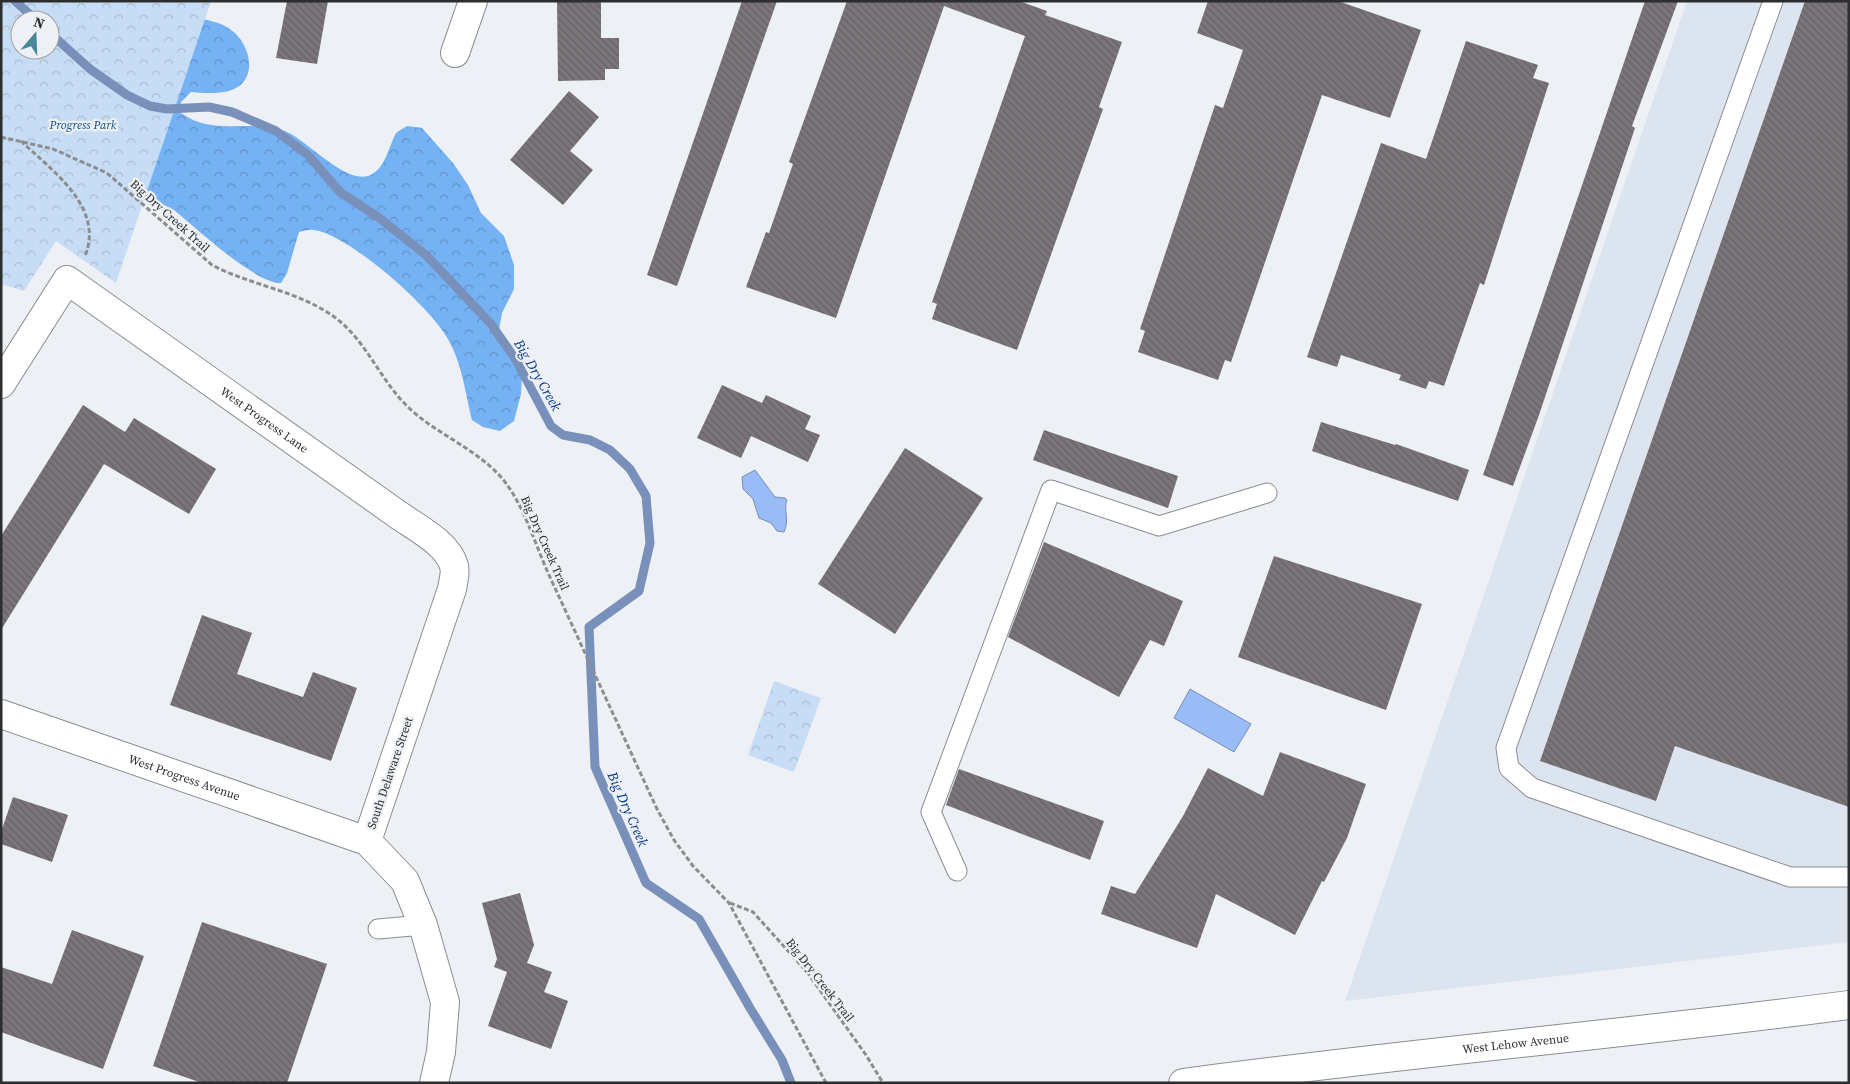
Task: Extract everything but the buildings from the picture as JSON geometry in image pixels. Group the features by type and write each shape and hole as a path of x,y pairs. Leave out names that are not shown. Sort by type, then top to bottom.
{"street":[{"path":"455,53 473,1"},
{"path":"1,384 67,280"},
{"name":"West Progress Lane","path":"67,280 437,544 449,555 455,567"},
{"name":"South Delaware Street","path":"434,1083 441,1052 445,1002 424,925 405,881 367,841 446,606 455,567"},
{"name":"West Progress Avenue","path":"1,714 367,841"},
{"name":"West Lehow Avenue","path":"1183,1083 1229,1080 1680,1027 1849,1005"}],"lane":[{"path":"1773,1 1506,748 1509,768 1532,788 1790,877 1849,877"},
{"path":"957,872 931,812 1051,490 1159,526 1267,493"},
{"path":"378,929 424,925"}],"path":[{"name":"Big Dry Creek Trail","path":"1,137 21,140 53,149 107,173 212,265 231,275 311,302 350,330 405,404 419,416 463,444 501,477 517,499 544,564 657,809 674,840 693,866 730,903 826,1083"},
{"path":"21,140 70,189 86,213 89,238 86,253 80,266 67,280"},
{"name":"Big Dry Creek Trail","path":"730,903 753,912 807,972 866,1055 883,1083"}],"shaded area":[{"path":"1687,1 1849,1 1849,942 1345,1001"},
{"path":"755,470 775,497 787,500 786,528 784,532 777,531 771,523 759,518 753,499 743,489 742,477"},
{"path":"1190,689 1251,724 1234,752 1174,718"}],"green space":[{"path":"1,1 186,16 218,23 229,28 238,36 248,57 249,67 246,77 240,86 229,91 215,93 191,92 181,102 181,113 206,124 272,127 285,131 348,173 368,176 374,173 382,164 399,131 407,126 422,128 453,163 468,185 481,213 504,236 514,265 514,289 502,313 498,335 522,376 521,394 514,421 500,431 483,427 472,420 456,356 437,323 406,290 347,244 329,235 312,230 299,232 287,273 281,283 270,281 257,275 226,254 174,210 164,205 108,192 69,195 22,60 60,60 60,10 10,10 10,27"},
{"name":"Progress Park","path":"1,1 211,1 116,283 56,241 24,291 1,284"},
{"path":"774,681 821,698 794,772 748,755"}],"waterway":[{"name":"Big Dry Creek","path":"15,1 25,10"},
{"name":"Big Dry Creek","path":"60,42 90,69 127,95 150,106 167,109 209,107 232,112 276,131 308,155 340,192 378,217 426,255 491,324 516,360 551,426 563,435 590,440 610,450 630,469 646,496 650,543 639,591 589,627 595,767 646,883 699,919 782,1060 791,1083"}]}
